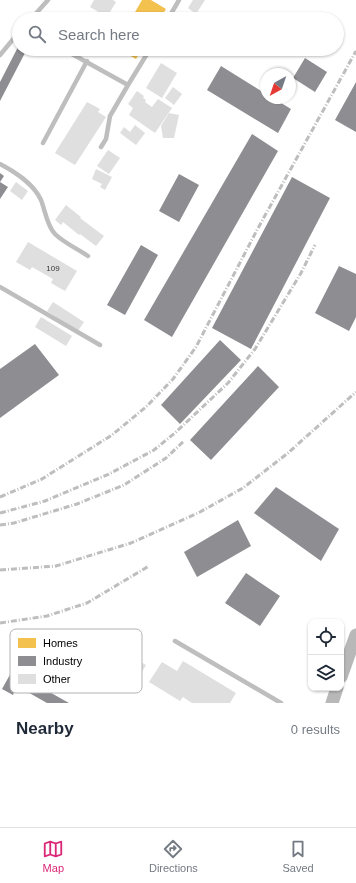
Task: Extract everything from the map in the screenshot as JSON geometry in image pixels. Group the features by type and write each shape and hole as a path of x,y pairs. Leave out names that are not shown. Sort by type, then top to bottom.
{"main road":[{"path":"344,669 355,640"},
{"path":"332,703 336,691"}],"lane":[{"path":"37,12 48,0"},
{"path":"172,12 180,0"},
{"path":"0,55 12,40"},
{"path":"76,56 128,85"},
{"path":"101,147 106,139 110,116 146,56"},
{"path":"43,143 86,61"},
{"path":"0,164 19,176 32,187 40,199 50,225 56,235 88,256"},
{"path":"0,287 100,345"},
{"path":"175,641 281,703"}],"building: Homes":[{"path":"142,0 151,0 166,9 164,12 135,12"},
{"path":"131,56 138,56 136,59"}],"building: Industry":[{"path":"13,56 23,56 0,101 0,82"},
{"path":"305,58 327,72 315,92 296,80 296,73"},
{"path":"221,66 260,90 260,104 283,104 291,109 278,133 207,90"},
{"path":"356,82 356,132 335,120"},
{"path":"252,134 278,151 172,337 144,320"},
{"path":"0,173 4,176 0,182"},
{"path":"179,174 199,185 179,222 159,211"},
{"path":"292,177 330,198 251,349 212,328"},
{"path":"0,182 8,187 0,199"},
{"path":"141,245 158,255 125,315 107,305"},
{"path":"339,266 356,274 356,317 349,331 315,313"},
{"path":"220,340 241,360 180,424 161,405"},
{"path":"35,344 59,375 0,418 0,369"},
{"path":"258,366 279,387 211,460 190,440"},
{"path":"276,487 339,529 321,561 254,513"},
{"path":"238,520 251,546 197,577 184,552"},
{"path":"246,573 280,596 260,626 225,603"},
{"path":"10,675 10,693 14,693 13,695 2,689"},
{"path":"29,693 51,693 69,703 47,703"}],"building: Other":[{"path":"94,0 113,0 116,2 110,12 98,12 90,7"},
{"path":"193,0 205,0 197,12 193,12 188,8"},
{"path":"161,63 177,73 162,98 146,88"},
{"path":"173,87 182,94 174,105 165,98"},
{"path":"137,91 144,96 143,98 146,100 145,102 152,107 158,99 172,108 155,133 129,115 133,108 128,104"},
{"path":"87,102 100,109 98,112 106,117 75,165 55,153"},
{"path":"169,113 179,115 174,138 163,138 161,126"},
{"path":"135,125 145,133 136,145 120,133 124,127 130,132"},
{"path":"108,150 120,158 109,174 97,166"},
{"path":"96,169 112,177 105,190 100,187 102,184 92,179"},
{"path":"16,182 28,191 22,200 10,191"},
{"path":"66,205 81,217 80,218 104,236 96,246 63,222 61,225 55,220"},
{"path":"28,242 77,271 65,291 51,283 53,279 32,267 30,270 16,262"},
{"path":"53,302 84,322 78,331 47,311"},
{"path":"41,317 72,336 66,346 35,327"},
{"path":"183,661 236,693 230,703 192,703 183,697 180,701 149,682 162,662 177,671"},
{"path":"142,663 146,665 142,672"}],"railway":[{"path":"0,497 42,479 112,435 146,407 173,379 196,347 257,230 356,51"},
{"path":"0,513 45,501 109,474 154,450 176,432 228,383 255,349 301,273 315,245"},
{"path":"0,570 56,566 131,543 200,512 243,488 288,453 356,392"},
{"path":"0,525 14,523 77,504 124,485 166,458 184,441"},
{"path":"0,623 47,616 87,603 149,566"}]}
